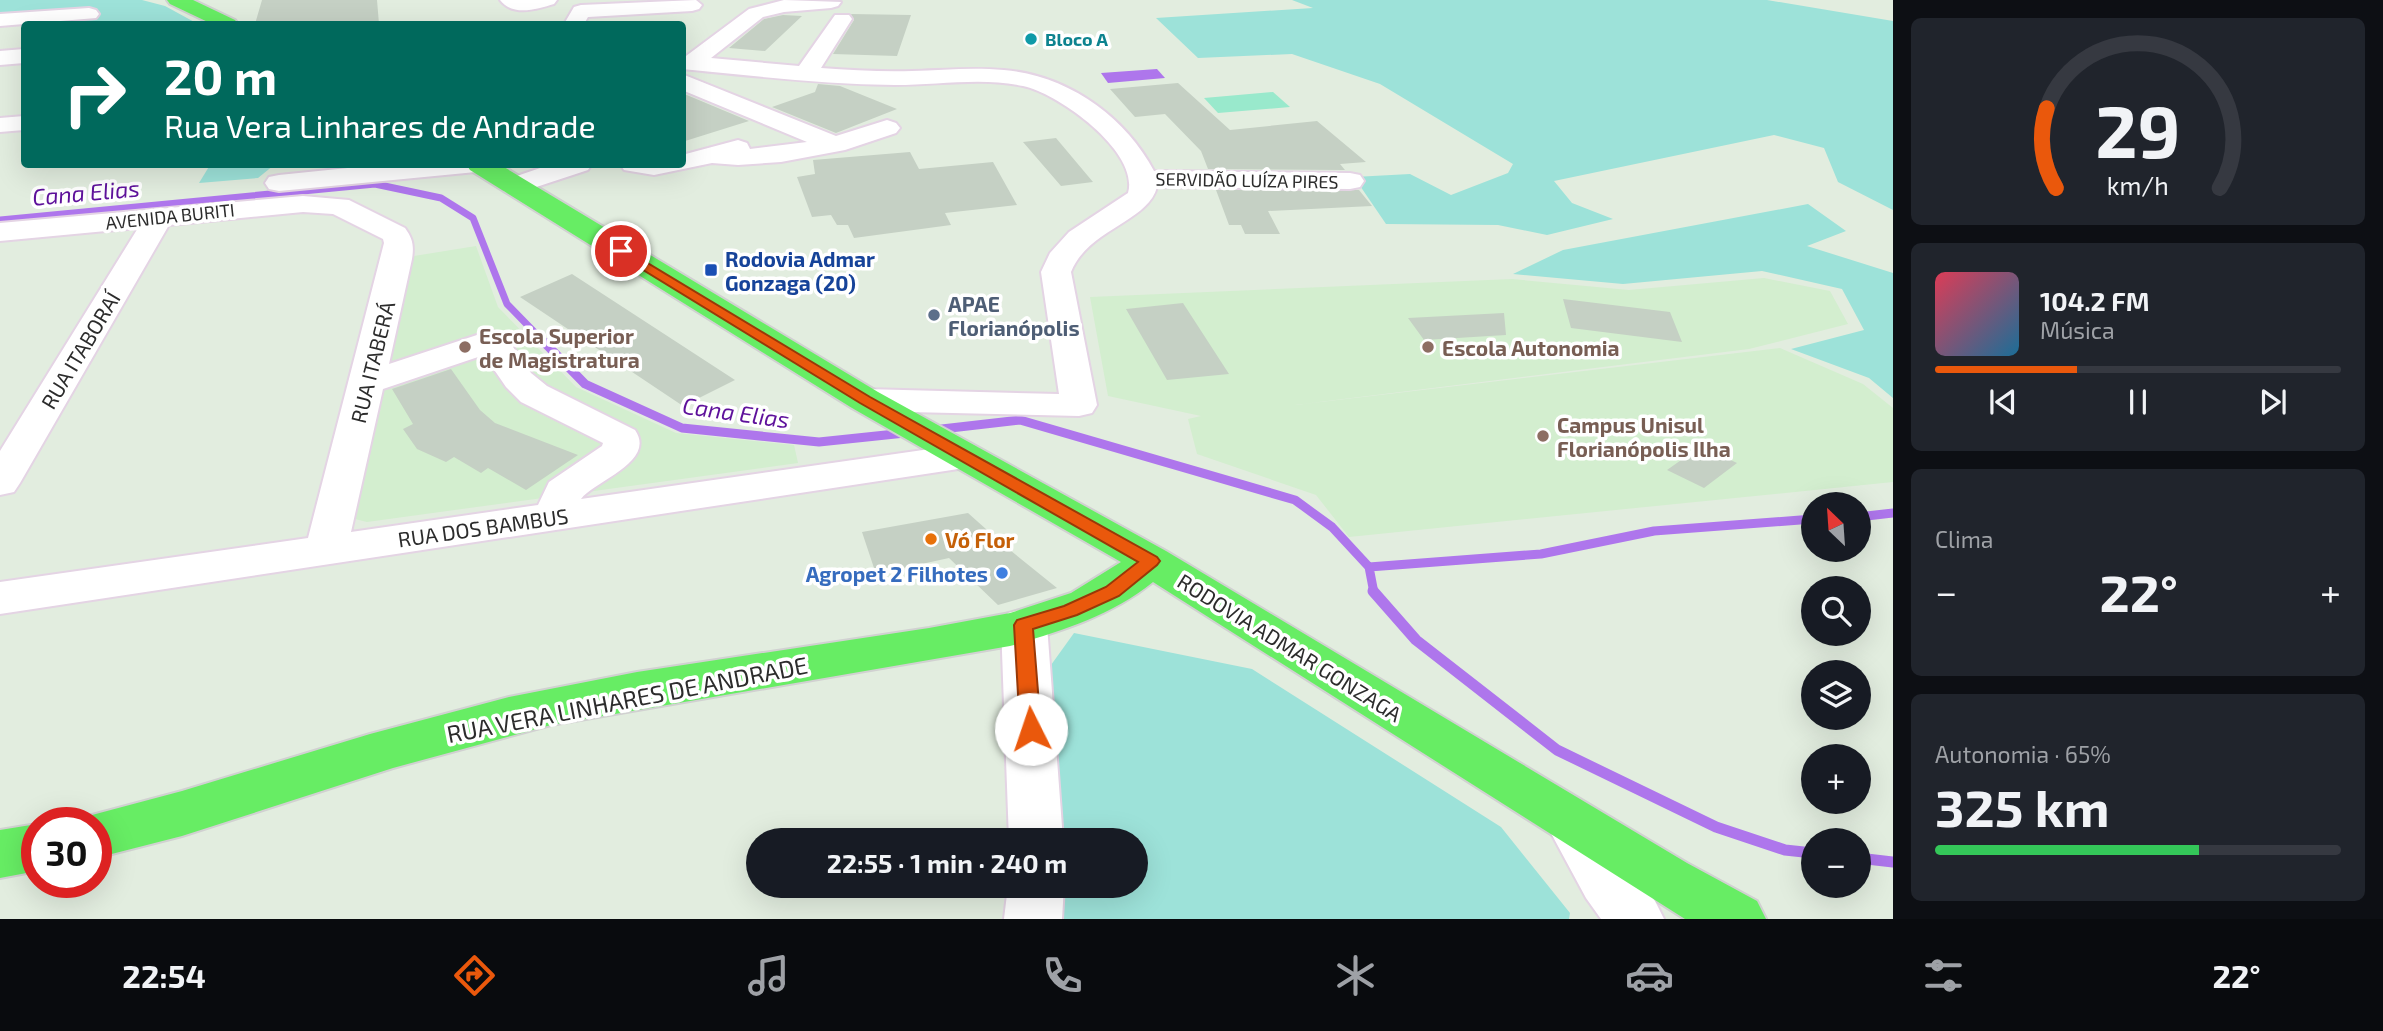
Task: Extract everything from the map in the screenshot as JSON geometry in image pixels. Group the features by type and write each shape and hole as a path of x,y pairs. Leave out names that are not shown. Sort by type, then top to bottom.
{"main road":[{"path":"177,0 222,21"},
{"name":"RODOVIA ADMAR GONZAGA","path":"484,168 893,416 1151,561 1572,822 1737,919"},
{"name":"RUA VERA LINHARES DE ANDRADE","path":"112,831 182,814 407,742 513,715 921,646 1024,625 1071,610 1112,592 1151,561"},
{"path":"0,854 21,850"}],"street":[{"path":"516,3 547,0"},
{"path":"576,21 581,11 692,5"},
{"path":"686,68 756,13 784,6 836,11 806,74"},
{"path":"0,20 89,14"},
{"path":"0,58 21,56"},
{"path":"686,69 895,78 1006,78 1040,84 1063,94 1105,125 1124,146 1145,179 1140,197 1089,231 1059,260 1056,272 1079,405 893,416"},
{"path":"686,70 793,128 836,145"},
{"path":"0,125 21,123"},
{"path":"686,162 716,156 793,128"},
{"path":"716,156 762,158 836,145 887,128"},
{"name":"AVENIDA BURITI","path":"0,210 436,168"},
{"path":"515,186 567,168"},
{"name":"SERVIDÃO LUÍZA PIRES","path":"1145,179 1350,181"},
{"name":"AVENIDA BURITI","path":"0,232 284,204 339,206"},
{"name":"RUA ITABERÁ","path":"326,550 399,243 388,228 339,206"},
{"name":"RUA ITABORAÍ","path":"0,483 159,217"},
{"path":"367,383 492,341 518,380 534,394 622,438 624,442 622,449 602,466 563,491 555,517"},
{"name":"RUA DOS BAMBUS","path":"0,598 965,456"},
{"path":"1024,625 1035,828"},
{"path":"1572,822 1606,881 1635,919"},
{"path":"1033,919 1035,898"}],"shaded area":[{"path":"0,0 142,0 165,6 192,21 53,21 64,11 0,15"},
{"path":"1292,0 1767,0 1893,21 1893,210 1838,182 1824,148 1774,135 1554,181 1572,203 1613,219 1547,235 1498,225 1386,224 1354,177 1410,174 1451,195 1508,173 1513,164 1380,84 1292,54 1198,58 1156,18 1313,8"},
{"path":"1157,69 1165,78 1108,83 1101,73"},
{"path":"1273,92 1290,107 1218,113 1204,98"},
{"path":"208,168 270,168 258,178 199,183"},
{"path":"1808,204 1846,231 1807,246 1893,273 1893,398 1869,378 1791,349 1864,330 1842,289 1762,271 1623,284 1513,274 1563,250"},
{"name":"Escola Superior de Magistratura","path":"476,246 498,307 576,387 676,433 794,445 798,463 367,522 355,519 414,256"},
{"path":"1764,278 1830,291 1848,324 1749,349 1295,405 1780,348 1863,384 1893,408 1893,482 1349,537 1316,495 1197,454 1188,419 1201,416 1108,396 1090,297 1512,279 1629,290"},
{"path":"1074,633 1252,669 1501,827 1570,913 1569,919 1058,919 1057,898 1148,898 1148,828 1056,828 1051,665"}],"building":[{"path":"262,0 377,0 379,21 256,21"},
{"path":"851,14 911,15 897,56 833,54 854,20"},
{"path":"783,15 802,16 765,51 729,48 764,19"},
{"path":"1178,83 1230,130 1317,121 1366,162 1340,164 1345,170 1208,169 1201,151 1165,114 1135,117 1110,89"},
{"path":"818,84 840,86 897,109 836,133 772,107 815,92"},
{"path":"686,95 749,121 686,141"},
{"path":"1056,138 1093,182 1061,186 1023,142"},
{"path":"910,152 919,169 993,162 1017,205 945,213 951,225 854,238 848,225 837,225 831,215 812,217 797,177 815,174 813,160"},
{"path":"1216,190 1359,190 1372,206 1268,211 1280,234 1245,234 1241,225 1229,225"},
{"path":"572,274 735,380 683,406 520,297"},
{"path":"1563,299 1670,312 1682,342 1571,328"},
{"path":"1183,303 1229,374 1167,380 1126,309"},
{"path":"1504,313 1506,335 1424,340 1408,318"},
{"path":"451,369 480,410 495,423 578,455 526,490 488,468 481,473 454,457 446,462 417,449 403,429 413,424 392,389"},
{"path":"1701,446 1737,463 1704,488 1667,470"},
{"name":"Vó Flor","path":"968,513 1057,588 998,605 949,558 876,574 862,532"}],"waterway":[{"name":"Cana Elias","path":"0,220 375,184 441,198 473,218 507,304 544,342"},
{"name":"Cana Elias","path":"542,340 585,384 682,428 819,442 905,433"},
{"name":"Cana Elias","path":"933,430 1020,420 1295,500 1332,527 1369,567"},
{"path":"1871,516 1893,513"},
{"path":"1369,567 1541,554 1654,531 1801,520"},
{"path":"1369,567 1374,592"},
{"path":"1374,592 1416,640 1557,750 1716,827 1785,850 1801,852"},
{"path":"1871,859 1893,862"}],"place":[{"name":"Bloco A","path":"1031,39"},
{"name":"Rodovia Admar Gonzaga (20)","path":"711,270"},
{"name":"APAE Florianópolis","path":"934,315"},
{"name":"Escola Superior de Magistratura","path":"465,347"},
{"name":"Escola Autonomia","path":"1428,347"},
{"name":"Campus Unisul Florianópolis Ilha","path":"1543,436"},
{"name":"Vó Flor","path":"931,539"},
{"name":"Agropet 2 Filhotes","path":"1002,573"}],"route":[{"path":"621,251 865,400 1151,561 1112,592 1071,610 1024,625 1031,729"}]}
